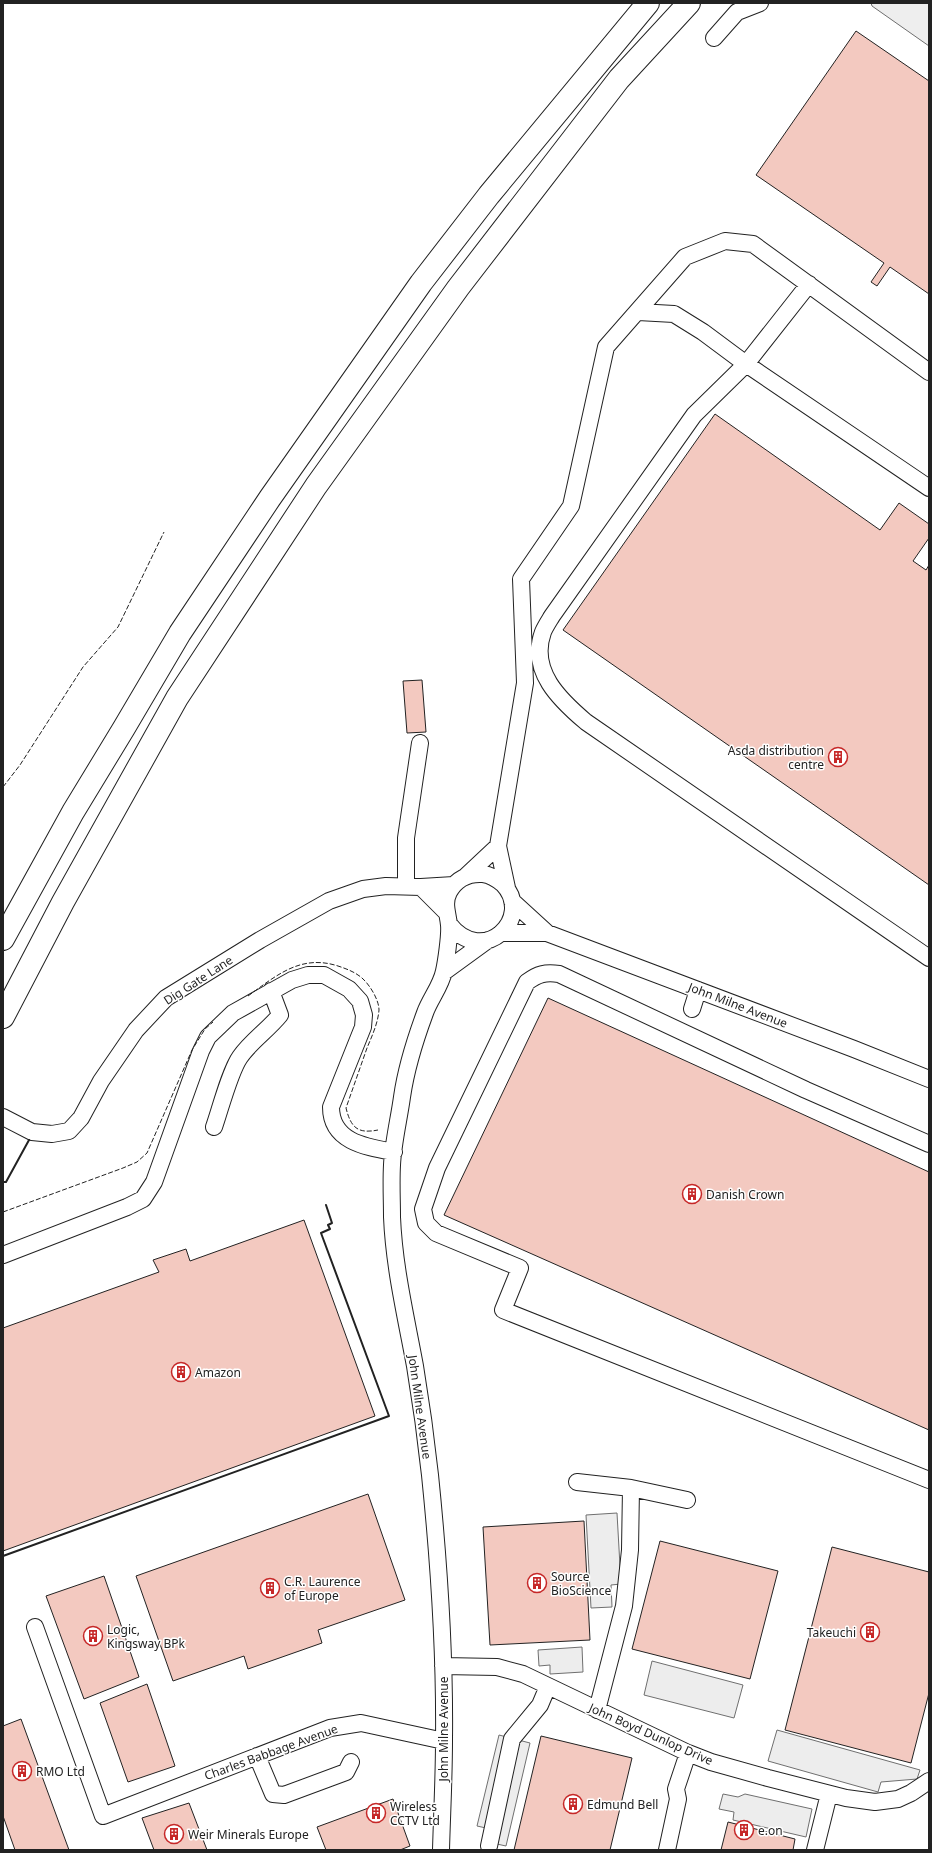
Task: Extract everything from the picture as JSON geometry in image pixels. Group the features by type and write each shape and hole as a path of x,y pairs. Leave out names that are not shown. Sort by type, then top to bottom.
{"highway":[{"path":"3,939 73,812 180,633 274,492 421,283 489,195 648,3"},
{"path":"3,1017 63,902 177,698 316,486 458,288 614,85 689,3"}],"street":[{"path":"714,38 737,12 760,3"},
{"path":"420,743 406,838 413,886 447,917 456,932 465,939 476,942 495,937 511,918 509,894 498,846 525,683 521,579 571,506 606,347 685,257 725,241 753,244 929,372"},
{"path":"809,284 746,364 694,415 552,616 543,633 540,649 542,667 548,682 562,701 586,722 929,958"},
{"path":"638,312 674,314 703,332 746,364 929,488"},
{"path":"447,917 446,902 449,892 460,880 498,846"},
{"path":"460,880 477,874 488,875 498,880 509,894"},
{"name":"Dig Gate Lane","path":"3,1117 32,1132 52,1134 69,1131 81,1118 101,1082 136,1030 166,998 260,940 328,901 363,889 386,886 413,886 460,880"},
{"name":"John Milne Avenue","path":"509,894 546,933"},
{"name":"John Milne Avenue","path":"440,1850 444,1741 443,1666 439,1580 430,1474 414,1365 401,1298 392,1220 392,1164 404,1080 425,1013 444,972 447,917"},
{"name":"John Milne Avenue","path":"444,972 495,937 546,933 889,1062 929,1080"},
{"path":"929,1144 806,1090 559,974 547,972 537,975 526,982 437,1168 423,1210 426,1223 436,1233 520,1268 502,1310 929,1480"},
{"path":"3,1255 127,1207 143,1198 154,1182 201,1051 208,1037 233,1013 292,980 308,975 324,975 350,989 360,1001 364,1015 363,1027 331,1107 331,1115 338,1130 348,1140 394,1152"},
{"path":"692,1009 698,990"},
{"path":"214,1127 239,1058 247,1048 271,1027 280,1015 271,991"},
{"path":"577,1482 631,1488 687,1500"},
{"path":"597,1710 624,1606 630,1550 631,1488"},
{"name":"Charles Babbage Avenue","path":"36,1627 103,1816 330,1728 346,1724 361,1723 376,1725 444,1741"},
{"name":"John Boyd Dunlop Drive","path":"443,1666 497,1668 523,1674 688,1753 740,1771 829,1794 864,1802 887,1801 911,1793 929,1781"},
{"path":"489,1846 512,1739 540,1705 548,1686"},
{"path":"667,1850 678,1799 676,1789 688,1753"},
{"path":"257,1756 269,1788 273,1794 278,1795 284,1795 346,1772 351,1762"},
{"path":"815,1850 829,1794"}],"shaded area":[{"path":"871,3 929,3 929,46 872,6"},
{"path":"617,1513 621,1584 611,1585 612,1607 591,1608 586,1515"},
{"path":"582,1647 583,1672 550,1674 550,1665 539,1666 538,1650"},
{"path":"652,1661 743,1685 734,1718 644,1695"},
{"path":"777,1730 920,1770 917,1779 881,1782 878,1792 768,1761"},
{"path":"499,1735 530,1743 506,1846 483,1841 486,1828 477,1826"},
{"path":"723,1794 738,1797 745,1794 812,1809 806,1837 733,1820 734,1812 719,1809"}],"building":[{"path":"856,31 929,81 929,294 890,267 877,286 871,282 884,263 756,175"},
{"name":"Asda distribution centre","path":"715,414 880,530 899,503 929,524 929,538 913,561 926,570 929,565 929,885 563,630"},
{"path":"422,680 426,732 407,733 403,681"},
{"name":"Danish Crown","path":"548,998 929,1172 929,1430 444,1215"},
{"name":"Amazon","path":"304,1220 375,1416 3,1551 3,1328 159,1272 153,1260 186,1249 190,1261"},
{"name":"C.R. Laurence of Europe","path":"368,1494 405,1600 318,1630 322,1643 248,1669 244,1656 173,1681 136,1576"},
{"name":"Source BioScience","path":"584,1521 590,1640 490,1645 483,1527"},
{"path":"660,1541 778,1571 750,1679 632,1649"},
{"name":"Takeuchi","path":"832,1547 929,1572 929,1693 911,1763 785,1730"},
{"name":"Logic, Kingsway BPk","path":"104,1576 139,1677 84,1699 46,1596"},
{"name":"Logic, Kingsway BPk","path":"147,1684 175,1766 128,1782 100,1703"},
{"name":"RMO Ltd","path":"21,1719 69,1850 15,1850 3,1816 3,1726"},
{"name":"Edmund Bell","path":"541,1736 632,1758 610,1850 514,1850"},
{"name":"Wireless CCTV Ltd","path":"393,1799 410,1846 400,1850 326,1850 317,1827"},
{"name":"Weir Minerals Europe","path":"189,1803 207,1850 154,1850 142,1818"},
{"name":"e.on","path":"728,1822 795,1839 793,1850 721,1850"}],"fence":[{"path":"3,787 20,765 83,667 118,627 164,532"},
{"path":"248,996 279,974 301,965 312,963 325,963 341,967 357,974 365,981 376,997 379,1010 374,1029 346,1108 350,1120 356,1128 365,1131 378,1130"},
{"path":"3,1212 123,1168 137,1162 147,1153 192,1050 205,1029 213,1022"}],"wall":[{"path":"3,1182 6,1182 29,1140"},
{"path":"3,1556 389,1416 321,1233 330,1229 328,1225 332,1223 326,1205"}],"place":[{"name":"Asda distribution centre","path":"838,757"},
{"name":"Danish Crown","path":"692,1194"},
{"name":"Amazon","path":"181,1372"},
{"name":"Source BioScience","path":"537,1583"},
{"name":"C.R. Laurence of Europe","path":"270,1588"},
{"name":"Takeuchi","path":"870,1632"},
{"name":"Logic, Kingsway BPk","path":"93,1636"},
{"name":"RMO Ltd","path":"22,1771"},
{"name":"Edmund Bell","path":"573,1804"},
{"name":"Wireless CCTV Ltd","path":"376,1813"},
{"name":"e.on","path":"744,1830"},
{"name":"Weir Minerals Europe","path":"174,1834"}]}
